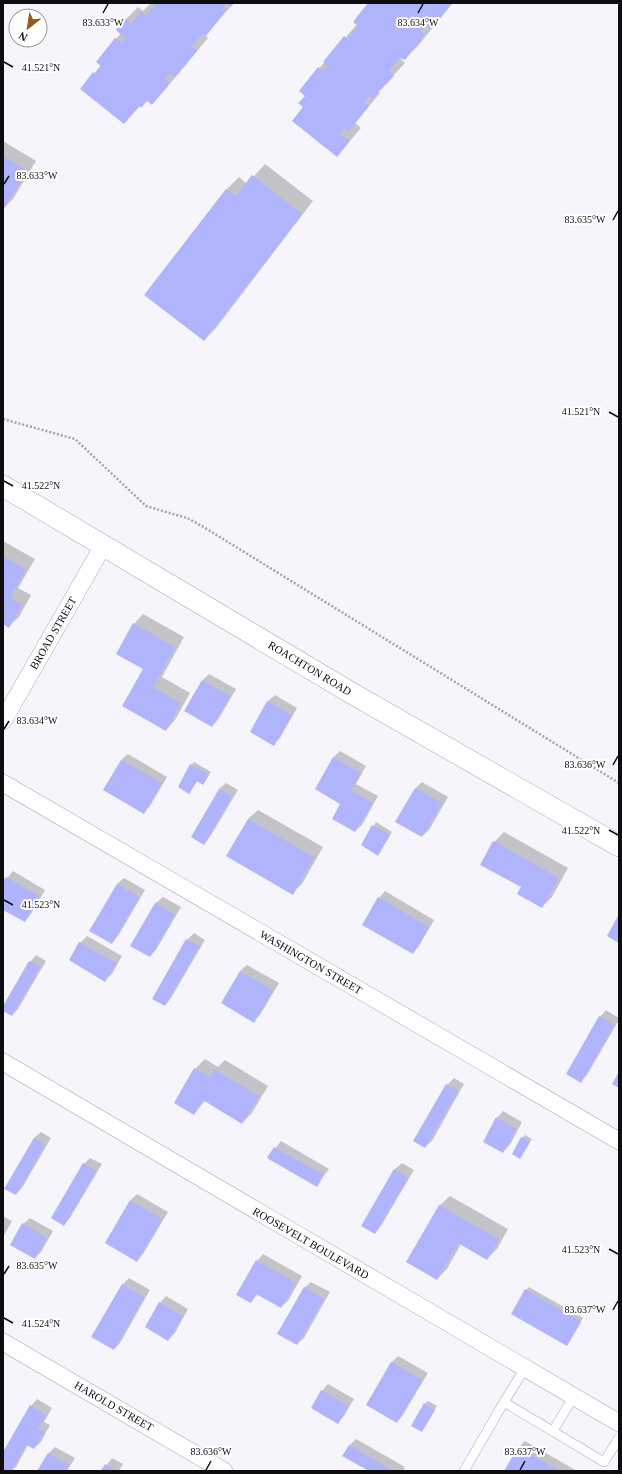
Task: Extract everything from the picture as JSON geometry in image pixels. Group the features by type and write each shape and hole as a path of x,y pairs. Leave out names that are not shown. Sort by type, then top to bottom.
{"street":[{"name":"ROACHTON ROAD","path":"3,486 353,694 619,846"},
{"name":"BROAD STREET","path":"3,721 103,546"},
{"name":"WASHINGTON STREET","path":"3,783 619,1141"},
{"name":"ROOSEVELT BOULEVARD","path":"3,1062 619,1423"},
{"name":"HAROLD STREET","path":"3,1342 224,1471"}],"lane":[{"path":"464,1471 525,1368"},
{"path":"553,1431 574,1396"},
{"path":"504,1402 604,1462 619,1438"}],"path":[{"path":"3,419 75,438 146,506 187,518 202,526 619,783"}],"building":[{"path":"156,3 226,3 222,8 226,11 206,36 203,33 192,47 197,51 175,77 170,73 165,79 170,83 152,105 147,101 141,108 139,106 124,124 80,89 93,72 95,74 101,66 96,62 115,38 122,43 125,38 116,30 125,18 131,24 141,12 146,16"},
{"path":"226,3 234,3 231,7"},
{"path":"368,3 447,3 450,5 431,29 426,25 421,31 425,34 405,60 400,58 389,71 394,76 372,99 368,96 364,102 369,106 349,131 345,128 340,134 350,141 337,157 292,121 303,107 298,103 305,96 299,91 318,67 324,71 328,67 323,62 344,36 348,39 358,26 353,22"},
{"path":"3,156 27,171 3,210"},
{"path":"252,175 302,214 204,341 144,295 226,189 236,196"},
{"path":"3,556 26,569 10,598 22,605 9,628 3,624"},
{"path":"133,623 175,647 153,687 181,703 166,731 122,706 143,669 116,654"},
{"path":"202,680 230,696 212,727 184,711"},
{"path":"267,701 292,715 274,746 250,732"},
{"path":"333,757 361,773 351,790 373,803 355,832 332,819 340,804 315,789"},
{"path":"121,760 162,783 144,814 103,790"},
{"path":"190,764 209,775 203,785 197,781 189,794 178,787"},
{"path":"415,788 442,803 422,837 395,822"},
{"path":"219,789 232,796 204,845 191,837"},
{"path":"248,819 314,857 293,895 226,856"},
{"path":"372,825 390,835 378,856 361,845"},
{"path":"493,841 559,878 542,908 517,894 521,887 480,865"},
{"path":"6,877 39,896 25,922 3,910 3,881"},
{"path":"117,884 139,897 112,944 89,931"},
{"path":"378,897 429,927 413,954 362,925"},
{"path":"155,903 175,914 150,957 130,946"},
{"path":"619,914 619,943 607,936"},
{"path":"186,939 199,946 165,1006 152,999"},
{"path":"79,942 116,963 105,982 69,960"},
{"path":"29,961 40,967 12,1016 3,1011 3,1006"},
{"path":"240,971 273,990 254,1023 221,1003"},
{"path":"599,1016 614,1025 581,1083 566,1074"},
{"path":"194,1068 210,1077 214,1069 259,1096 242,1124 203,1100 194,1115 174,1103"},
{"path":"619,1072 619,1088 612,1084"},
{"path":"446,1084 458,1091 425,1148 413,1141"},
{"path":"496,1117 516,1129 503,1153 483,1142"},
{"path":"521,1137 530,1142 520,1159 512,1154"},
{"path":"34,1138 45,1145 16,1195 4,1189"},
{"path":"274,1147 324,1175 317,1187 267,1158"},
{"path":"83,1163 96,1171 64,1226 51,1218"},
{"path":"394,1169 408,1177 375,1234 361,1226"},
{"path":"130,1200 162,1219 137,1262 105,1243"},
{"path":"439,1205 499,1239 487,1260 458,1243 437,1280 406,1262"},
{"path":"22,1223 47,1238 35,1259 10,1245"},
{"path":"256,1260 296,1283 281,1308 256,1294 251,1303 236,1295"},
{"path":"122,1284 144,1297 114,1350 91,1337"},
{"path":"304,1287 324,1299 297,1345 277,1334"},
{"path":"525,1289 581,1322 567,1346 511,1314"},
{"path":"159,1302 183,1316 168,1341 145,1327"},
{"path":"391,1362 422,1380 397,1423 366,1405"},
{"path":"321,1390 348,1406 338,1424 311,1408"},
{"path":"424,1403 435,1410 422,1432 411,1426"},
{"path":"30,1405 46,1415 38,1429 44,1432 34,1449 26,1445 11,1471 4,1471 3,1452"},
{"path":"349,1445 394,1471 369,1471 342,1456"},
{"path":"518,1447 560,1471 504,1471"},
{"path":"48,1453 69,1465 65,1471 37,1471"},
{"path":"105,1464 117,1471 101,1471"}]}
